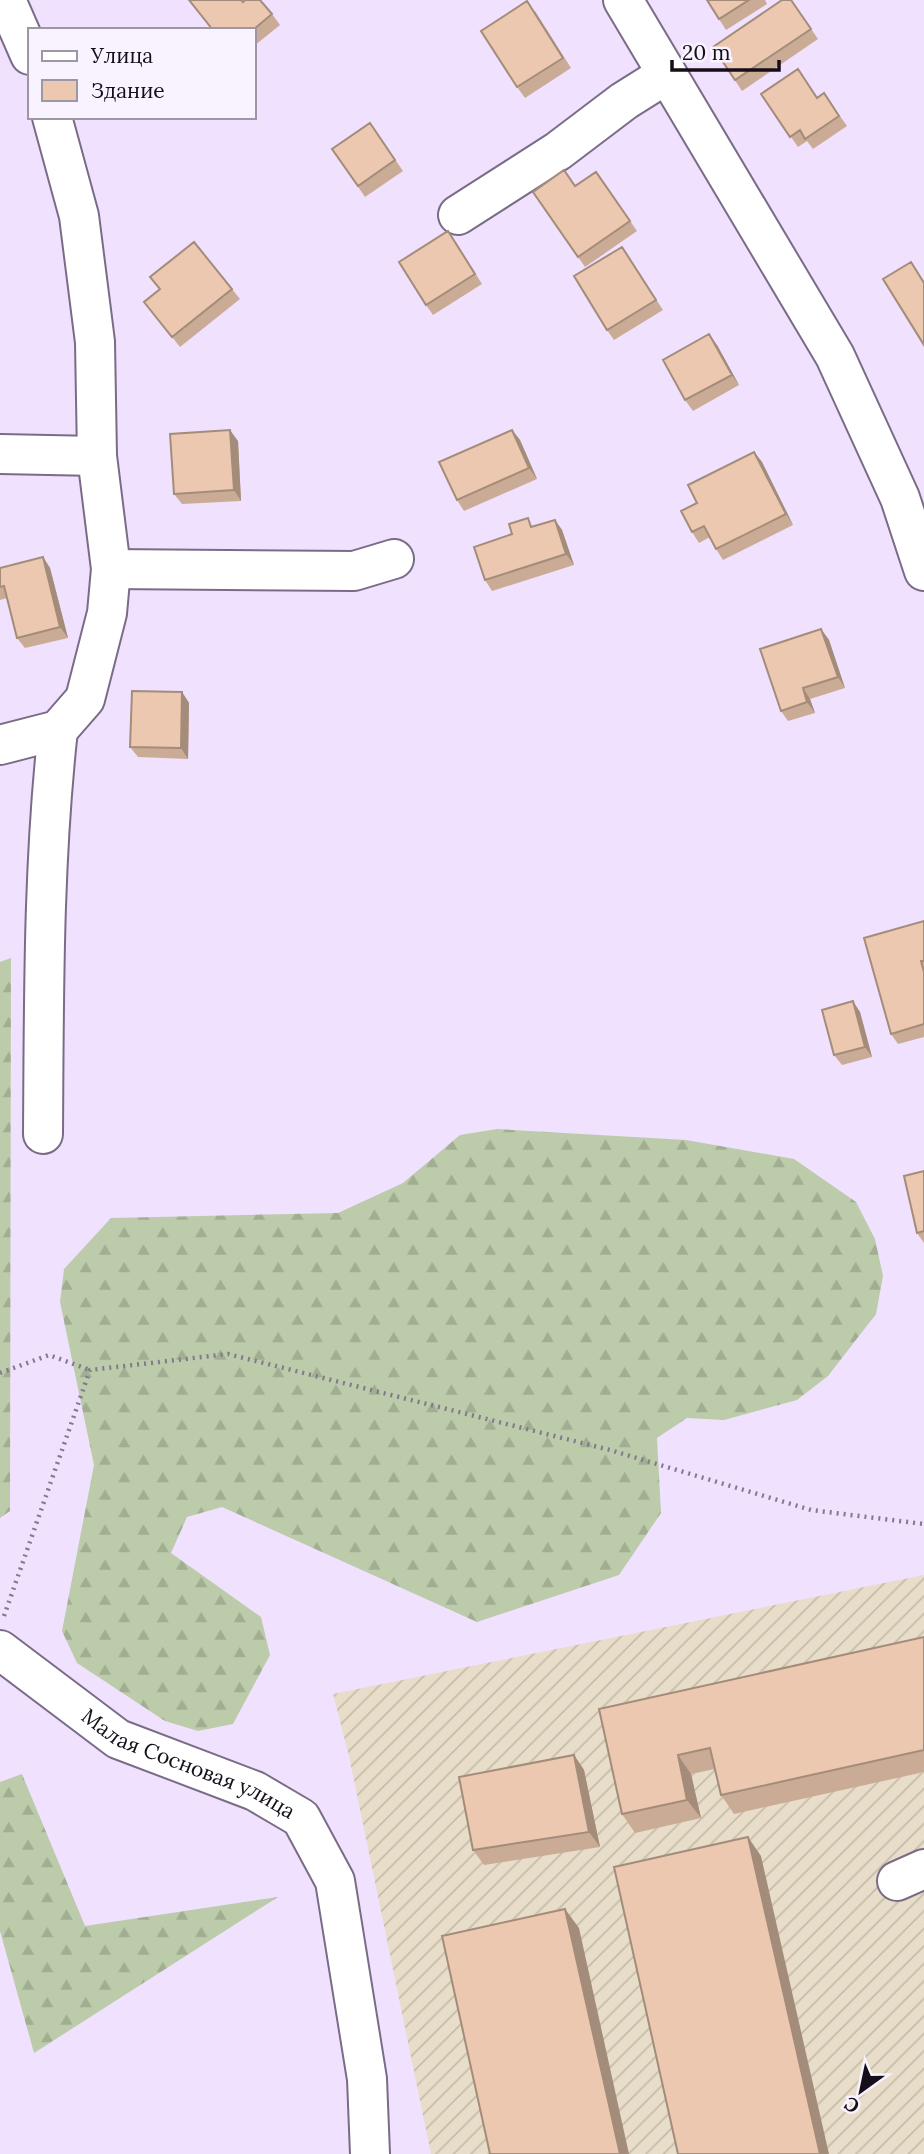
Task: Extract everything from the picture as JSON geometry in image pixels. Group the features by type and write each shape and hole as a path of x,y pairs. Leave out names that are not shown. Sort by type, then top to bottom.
{"street":[{"path":"6,0 28,50"},
{"path":"623,0 835,356 900,498 924,571"},
{"path":"458,215 558,151 624,101 667,74"},
{"path":"0,745 58,730 85,699 107,613 111,569 97,456 95,342 79,216 52,119"},
{"path":"0,454 97,456"},
{"path":"111,569 354,571 394,559"},
{"path":"43,1134 46,882 50,804 58,730"},
{"name":"Малая Сосновая улица","path":"0,1650 118,1739 256,1791 301,1818 335,1881 367,2079 370,2154"}],"path":[{"path":"0,1373 49,1355 90,1370 228,1354 610,1450 811,1510 924,1524"},
{"path":"0,1627 90,1370"}],"shaded area":[{"path":"924,1575 924,2154 431,2154 349,1756 333,1694"}],"green space":[{"path":"11,958 10,1511 0,1518 0,962"},
{"path":"497,1129 686,1140 794,1159 856,1202 875,1239 883,1276 876,1314 828,1376 797,1400 724,1420 687,1418 657,1438 661,1513 619,1575 477,1622 222,1507 187,1517 171,1553 261,1617 270,1655 233,1724 198,1731 165,1721 77,1663 62,1631 94,1465 60,1302 64,1269 111,1218 338,1213 403,1183 460,1135"},
{"path":"22,1774 85,1926 278,1897 34,2053 0,1931 0,1782"}],"building":[{"path":"189,0 260,0 272,14 255,28 211,28"},
{"path":"707,0 749,0 719,19"},
{"path":"782,0 791,0 811,29 735,80 713,47"},
{"path":"527,1 563,58 517,87 481,31"},
{"path":"798,69 817,98 824,93 839,116 805,139 800,130 790,137 761,94"},
{"path":"370,123 395,160 358,186 332,149"},
{"path":"564,170 575,186 596,172 630,221 578,257 533,192"},
{"path":"448,231 475,274 426,305 399,262"},
{"path":"194,242 232,289 172,337 144,302 160,289 150,277"},
{"path":"622,247 656,300 607,330 574,276"},
{"path":"911,262 924,283 924,345 883,279"},
{"path":"709,334 732,375 685,400 663,360"},
{"path":"230,430 234,490 174,494 170,434"},
{"path":"512,430 529,468 457,500 439,462"},
{"path":"754,452 786,514 716,549 704,526 692,532 681,511 697,503 688,485"},
{"path":"528,518 531,527 555,520 566,554 485,580 474,547 512,534 509,524"},
{"path":"43,557 60,627 17,638 4,586 0,587 0,568"},
{"path":"821,629 838,677 803,688 807,702 781,711 760,649"},
{"path":"132,691 182,692 181,748 130,747"},
{"path":"924,921 924,961 921,961 924,972 924,1024 891,1034 864,938"},
{"path":"853,1001 865,1047 834,1055 822,1010"},
{"path":"924,1171 924,1231 917,1233 904,1176"},
{"path":"924,1637 924,1750 721,1795 710,1748 678,1755 687,1800 622,1814 599,1709"},
{"path":"574,1755 589,1832 473,1850 459,1777"},
{"path":"748,1837 820,2154 678,2154 614,1867"},
{"path":"565,1909 620,2154 490,2154 442,1936"}]}
